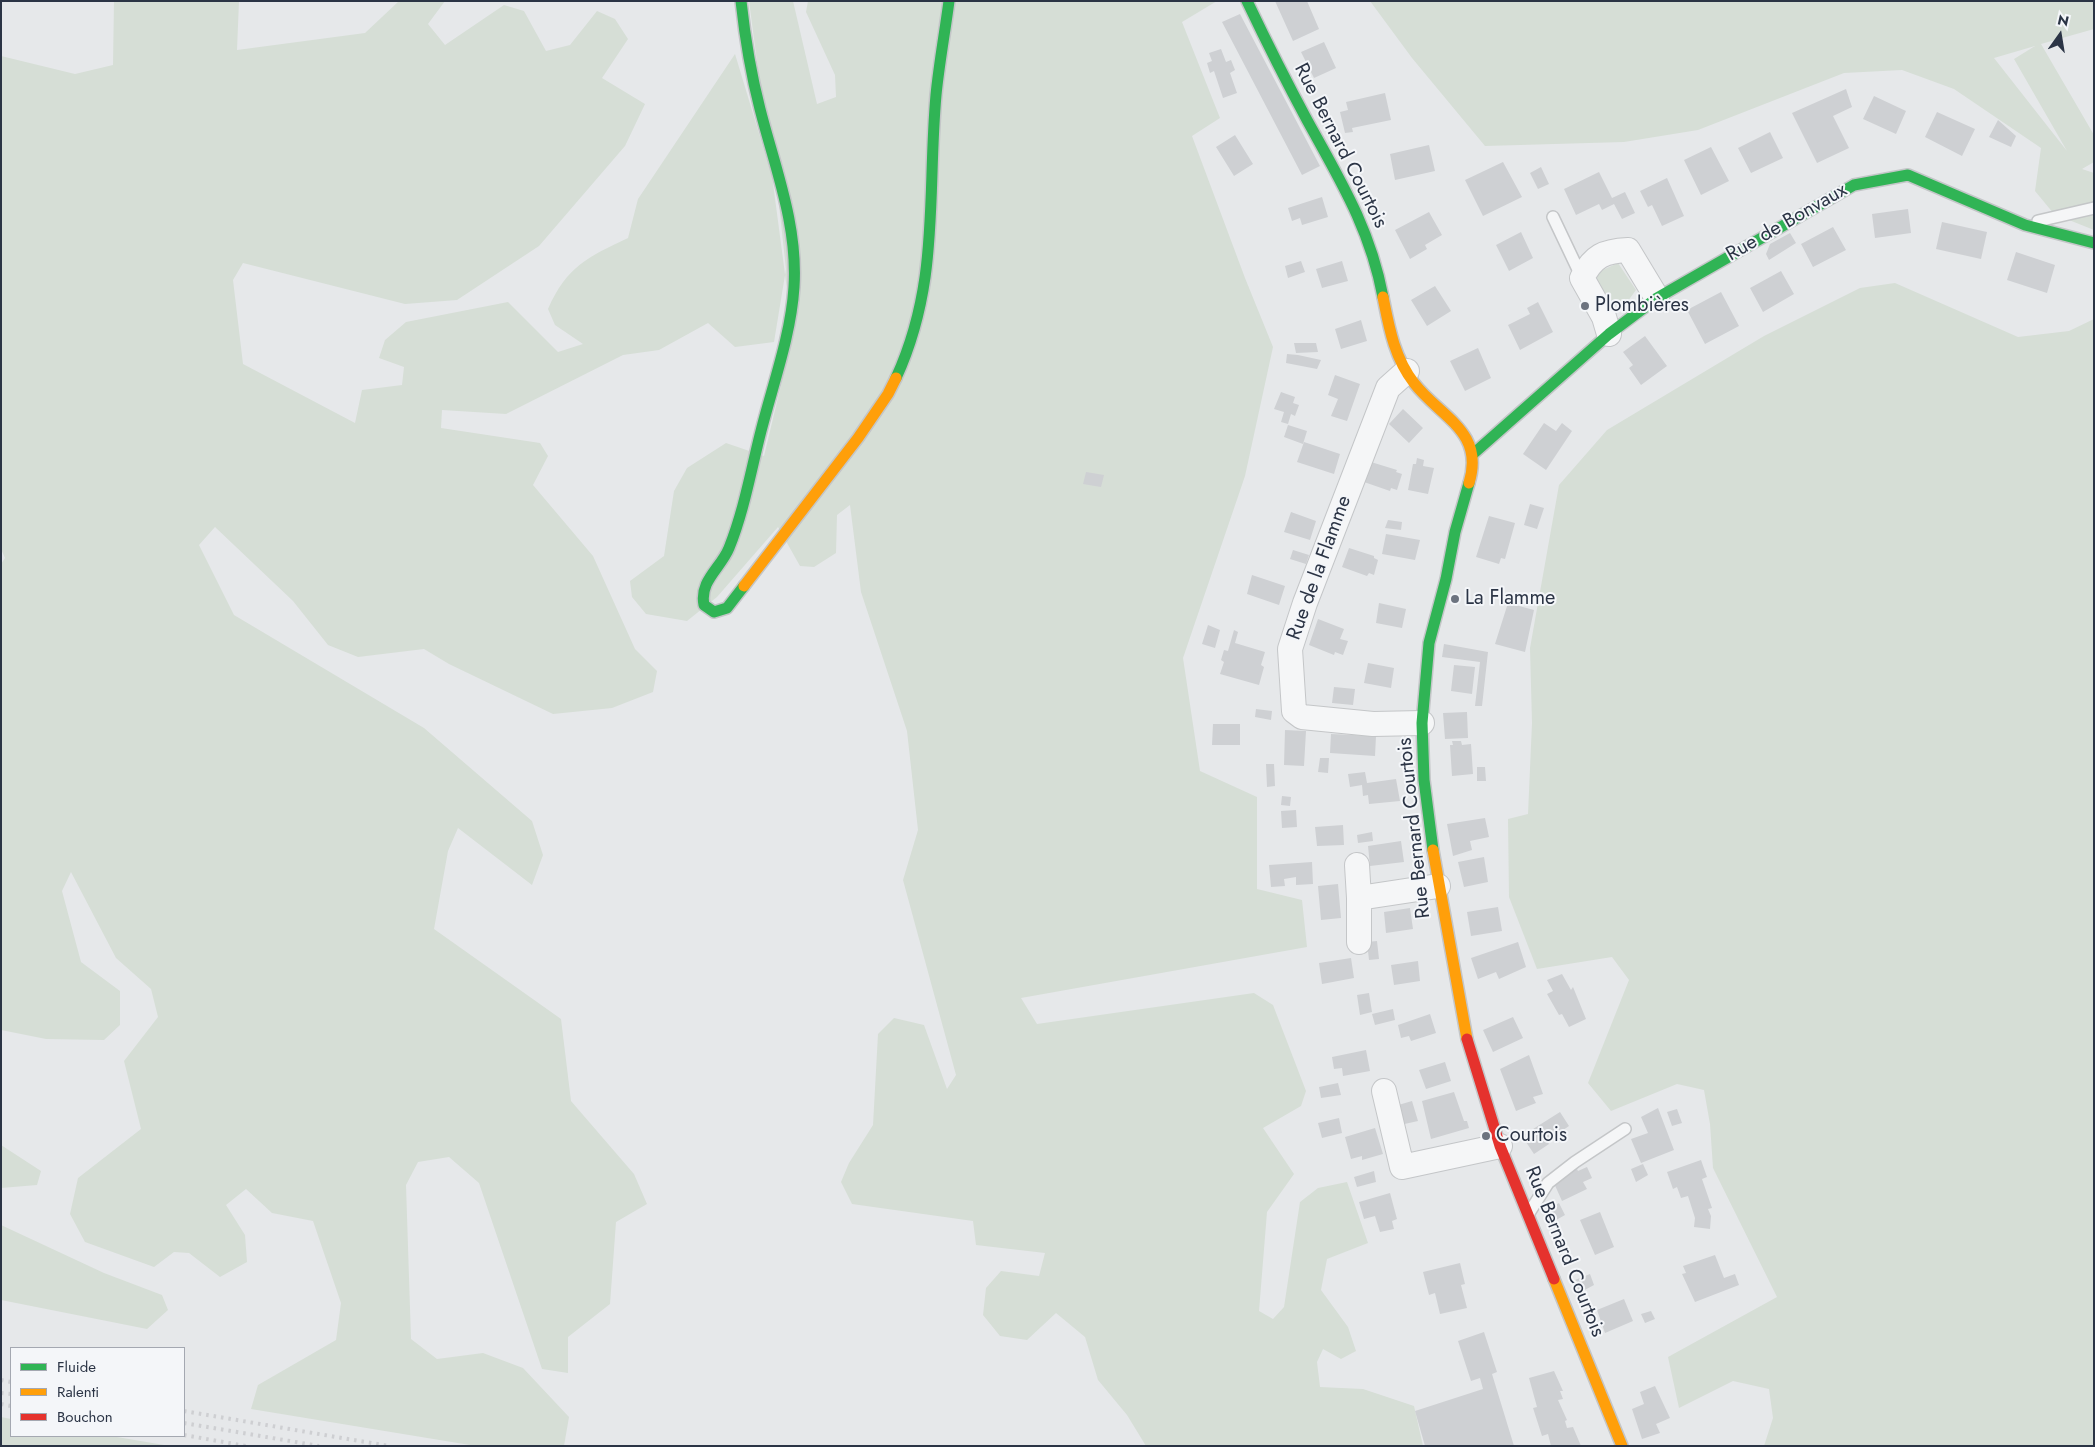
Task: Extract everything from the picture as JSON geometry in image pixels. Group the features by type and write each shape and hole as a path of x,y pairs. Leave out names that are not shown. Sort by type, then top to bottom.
{"street":[{"path":"741,1 746,46 756,92 778,167 792,233 794,287 784,342 738,520 728,550 708,580 702,595 704,605 714,612 727,608 858,438 888,394 902,364 919,316 929,260 936,95 949,1"},
{"name":"Rue Bernard Courtois","path":"1247,1 1273,57 1353,203 1376,261 1392,338 1407,371 1414,382 1463,431 1473,454 1473,471 1455,532 1446,579 1429,643 1422,723 1424,780 1438,886 1468,1042 1500,1146 1622,1446"},
{"name":"Rue de Bonvaux","path":"1473,454 1608,334 1657,298 1854,185 1908,175 2025,225 2094,243"},
{"path":"1608,334 1604,317 1582,278 1589,263 1611,251 1628,250 1657,298"},
{"name":"Rue de la Flamme","path":"1407,371 1388,388 1384,396 1305,604 1290,649 1292,696 1294,711 1302,717 1373,724 1422,723"},
{"path":"1358,865 1359,942"},
{"path":"1359,898 1438,886"},
{"path":"1384,1091 1402,1168 1500,1146"}],"lane":[{"path":"2025,225 2094,208"},
{"path":"1553,216 1582,278"},
{"path":"1528,1212 1548,1183 1575,1162 1625,1129"}],"shaded area":[{"path":"114,1 239,1 237,50 365,33 399,1 445,1 428,24 445,45 504,5 524,11 546,51 570,45 597,11 615,19 628,39 602,78 645,104 625,146 539,246 457,300 405,304 243,263 233,280 243,364 355,423 362,390 402,385 404,367 379,358 385,340 406,322 508,302 558,352 583,344 555,325 548,309 555,294 563,282 580,264 628,238 638,199 735,54 778,196 786,269 774,342 735,347 708,323 659,350 623,355 506,414 442,410 441,428 540,443 548,456 533,485 593,556 635,649 657,671 653,692 612,708 553,714 449,664 424,649 358,657 328,645 293,601 215,527 199,545 234,615 424,728 532,821 543,855 532,885 458,828 448,851 434,929 561,1019 571,1101 634,1174 647,1204 616,1222 610,1304 568,1337 568,1373 542,1369 479,1183 449,1157 418,1162 406,1185 411,1339 437,1359 483,1353 523,1368 569,1417 564,1446 476,1446 251,1409 258,1385 336,1340 341,1303 313,1221 272,1213 246,1189 226,1205 245,1235 247,1262 220,1277 189,1253 174,1252 154,1267 85,1242 70,1214 78,1178 141,1129 124,1061 158,1017 151,989 116,958 71,872 62,891 81,962 120,991 120,1025 104,1040 46,1039 1,1030 1,564 5,558 1,549 1,56 75,74 113,65"},
{"path":"749,1 793,1 817,104 836,97 835,75 806,12 808,1 1217,1 1182,22 1220,118 1192,136 1273,347 1245,476 1183,658 1200,771 1257,797 1257,889 1302,900 1307,947 1021,998 1037,1024 1254,993 1273,1005 1306,1091 1301,1106 1263,1128 1294,1174 1267,1212 1259,1311 1273,1319 1284,1307 1300,1202 1318,1188 1347,1182 1368,1243 1327,1259 1321,1290 1348,1327 1356,1351 1341,1359 1323,1349 1317,1362 1320,1387 1363,1389 1414,1406 1423,1446 1146,1446 1127,1415 1098,1380 1085,1337 1056,1313 1027,1340 1000,1336 983,1315 986,1288 1001,1271 1039,1276 1045,1253 976,1245 973,1221 852,1204 841,1182 849,1163 873,1125 878,1034 894,1018 924,1025 947,1089 956,1075 903,880 918,830 907,731 861,592 850,505 837,515 836,553 814,567 800,566 778,527 717,597 687,621 646,614 632,597 630,581 664,556 674,491 687,468 726,443 764,456 793,335"},
{"path":"1370,1 2094,1 2094,29 2041,44 2094,135 2094,162 2082,169 2094,173 2094,230 2054,214 2035,191 2041,148 1954,89 1902,70 1844,73 1698,130 1624,142 1485,146 1412,58","holes":["2035,46 2014,59 2067,151 1994,58"]},
{"path":"1618,263 1636,290 1625,305 1605,306 1592,280 1596,273"},
{"path":"1895,283 2018,337 2069,331 2094,319 2094,1446 1764,1446 1773,1418 1769,1389 1733,1381 1679,1408 1668,1357 1777,1297 1713,1168 1710,1124 1704,1090 1677,1084 1611,1111 1588,1083 1629,980 1612,957 1537,969 1509,897 1508,819 1528,814 1532,723 1530,648 1559,485 1607,430 1764,336 1860,288"},
{"path":"1,1145 41,1171 37,1185 1,1188"},
{"path":"1,1225 104,1273 162,1295 168,1310 147,1329 1,1300"},
{"path":"1,1417 10,1419 10,1437 117,1437 170,1446 4,1446 1,1445"}],"building":[{"path":"1275,1 1307,1 1319,29 1293,41"},
{"path":"1240,14 1320,166 1302,175 1222,22"},
{"path":"1324,42 1336,68 1314,78 1301,52"},
{"path":"1221,49 1226,62 1231,60 1235,70 1230,73 1237,93 1223,98 1214,71 1210,73 1207,63 1212,61 1209,53"},
{"path":"1846,89 1852,107 1833,116 1849,148 1817,163 1792,113"},
{"path":"1385,93 1391,120 1352,128 1353,132 1345,133 1340,112 1348,110 1346,102"},
{"path":"1874,96 1906,111 1896,134 1863,119"},
{"path":"1937,112 1975,129 1962,156 1925,137"},
{"path":"1998,120 2016,136 2011,147 1989,137"},
{"path":"1770,132 1783,158 1751,173 1738,148"},
{"path":"1235,135 1253,164 1234,176 1216,147"},
{"path":"1429,145 1435,171 1395,180 1390,154"},
{"path":"1711,147 1729,181 1701,195 1684,160"},
{"path":"1503,162 1522,197 1483,216 1465,180"},
{"path":"1541,167 1549,184 1538,189 1530,173"},
{"path":"1599,172 1612,198 1625,192 1635,213 1622,219 1614,204 1602,210 1599,204 1576,215 1564,189"},
{"path":"1667,178 1684,216 1662,226 1652,205 1648,207 1640,191"},
{"path":"1322,197 1328,217 1302,225 1300,218 1292,221 1288,208"},
{"path":"1908,209 1911,233 1875,238 1872,214"},
{"path":"1429,212 1442,235 1425,245 1427,249 1410,259 1395,230"},
{"path":"1942,222 1987,232 1981,259 1936,249"},
{"path":"1833,227 1846,250 1813,267 1801,244"},
{"path":"1521,232 1533,258 1509,271 1496,245"},
{"path":"1790,233 1796,243 1769,260 1766,254 1770,244"},
{"path":"2016,252 2055,265 2047,293 2007,280"},
{"path":"1301,261 1305,272 1288,278 1285,266"},
{"path":"1342,261 1348,281 1322,288 1316,269"},
{"path":"1781,271 1794,294 1763,312 1750,288"},
{"path":"1435,286 1451,311 1427,326 1411,300"},
{"path":"1721,292 1739,326 1705,344 1687,310"},
{"path":"1538,302 1553,332 1520,350 1508,325 1530,314 1527,308"},
{"path":"1361,320 1367,341 1341,349 1335,329"},
{"path":"1645,336 1667,366 1641,385 1629,368 1633,365 1623,352"},
{"path":"1294,343 1316,343 1318,352 1296,353"},
{"path":"1478,348 1491,378 1465,391 1450,361"},
{"path":"1287,354 1321,360 1317,369 1286,363"},
{"path":"1335,375 1360,384 1347,421 1331,416 1338,399 1328,395"},
{"path":"1281,392 1295,397 1293,403 1299,405 1295,416 1291,414 1288,424 1281,422 1284,412 1274,409"},
{"path":"1403,409 1423,428 1409,443 1389,424"},
{"path":"1544,423 1556,431 1562,423 1572,431 1546,470 1523,454"},
{"path":"1288,425 1307,431 1303,444 1284,437"},
{"path":"1304,442 1340,454 1334,474 1297,462"},
{"path":"1417,458 1424,460 1423,466 1434,468 1428,494 1408,490 1413,464 1416,464"},
{"path":"1371,462 1397,470 1396,472 1402,474 1397,490 1391,488 1390,491 1364,482"},
{"path":"1086,472 1104,475 1101,487 1083,484"},
{"path":"1530,504 1544,508 1537,529 1524,525"},
{"path":"1291,512 1316,521 1310,540 1284,532"},
{"path":"1489,516 1515,523 1505,559 1501,558 1499,564 1476,557"},
{"path":"1388,520 1402,522 1401,530 1385,528"},
{"path":"1386,534 1420,540 1415,560 1382,554"},
{"path":"1349,548 1374,556 1378,560 1374,575 1369,573 1367,576 1342,567"},
{"path":"1293,550 1309,555 1306,564 1290,559"},
{"path":"1252,575 1285,586 1279,605 1247,594"},
{"path":"1379,603 1406,609 1402,628 1376,623"},
{"path":"1508,603 1534,610 1525,652 1495,644"},
{"path":"1318,619 1344,629 1340,639 1348,641 1343,655 1335,652 1334,655 1309,645"},
{"path":"1208,625 1220,630 1215,648 1202,644"},
{"path":"1234,630 1238,632 1235,643 1265,652 1261,665 1264,667 1259,685 1220,674 1224,662 1221,660 1224,650 1228,651"},
{"path":"1444,644 1488,652 1482,706 1475,706 1480,662 1442,657"},
{"path":"1368,663 1394,668 1391,688 1364,683"},
{"path":"1454,665 1475,667 1472,694 1451,691"},
{"path":"1334,687 1355,689 1353,705 1332,703"},
{"path":"1256,709 1272,711 1271,720 1255,717"},
{"path":"1467,712 1468,738 1445,739 1443,713"},
{"path":"1213,724 1240,724 1240,745 1212,745"},
{"path":"1285,730 1306,731 1304,766 1284,765"},
{"path":"1331,734 1376,736 1375,756 1330,753"},
{"path":"1452,741 1461,741 1462,745 1471,744 1473,774 1452,776 1450,745 1453,745"},
{"path":"1320,758 1329,758 1328,773 1318,772"},
{"path":"1266,764 1274,764 1275,786 1267,787"},
{"path":"1477,767 1485,767 1486,781 1477,781"},
{"path":"1365,772 1367,783 1396,779 1400,801 1369,804 1368,795 1363,796 1362,785 1350,787 1348,774"},
{"path":"1282,796 1291,797 1290,806 1281,805"},
{"path":"1296,810 1297,827 1282,828 1281,811"},
{"path":"1485,818 1489,837 1470,841 1472,850 1453,856 1447,824"},
{"path":"1343,825 1344,845 1317,846 1315,827"},
{"path":"1372,832 1373,841 1358,843 1357,835"},
{"path":"1401,841 1404,862 1370,866 1368,846"},
{"path":"1484,857 1488,882 1464,887 1458,862"},
{"path":"1312,862 1313,884 1296,885 1296,877 1284,879 1285,886 1271,887 1269,865"},
{"path":"1338,884 1341,918 1321,920 1318,886"},
{"path":"1498,907 1502,931 1471,936 1467,912"},
{"path":"1410,908 1413,929 1386,933 1384,912"},
{"path":"1377,941 1379,959 1369,960 1367,942"},
{"path":"1518,942 1526,967 1499,979 1496,972 1478,979 1471,958"},
{"path":"1351,958 1354,978 1322,984 1319,963"},
{"path":"1418,961 1420,981 1394,985 1391,965"},
{"path":"1562,974 1571,990 1573,987 1586,1019 1569,1027 1562,1014 1559,1015 1547,994 1553,991 1547,980"},
{"path":"1369,993 1372,1012 1360,1015 1357,995"},
{"path":"1393,1009 1395,1020 1375,1025 1372,1014"},
{"path":"1430,1014 1436,1033 1411,1041 1409,1036 1401,1038 1398,1025"},
{"path":"1513,1017 1523,1038 1493,1052 1483,1030"},
{"path":"1366,1050 1370,1071 1343,1076 1342,1068 1334,1069 1332,1057"},
{"path":"1529,1055 1543,1094 1533,1097 1536,1103 1516,1111 1500,1069"},
{"path":"1445,1062 1451,1081 1426,1089 1419,1070"},
{"path":"1338,1083 1341,1095 1321,1098 1319,1087"},
{"path":"1454,1092 1464,1121 1467,1121 1469,1128 1431,1139 1422,1101"},
{"path":"1412,1101 1418,1121 1400,1125 1395,1106"},
{"path":"1658,1108 1674,1150 1641,1163 1631,1139 1648,1133 1641,1117"},
{"path":"1677,1109 1682,1123 1672,1126 1667,1112"},
{"path":"1560,1112 1569,1126 1547,1141 1549,1144 1534,1154 1522,1136"},
{"path":"1339,1118 1342,1133 1322,1138 1318,1123"},
{"path":"1375,1128 1383,1154 1362,1160 1362,1156 1351,1159 1345,1137"},
{"path":"1701,1160 1707,1177 1702,1179 1712,1208 1708,1209 1711,1216 1710,1229 1694,1227 1695,1218 1688,1196 1681,1198 1677,1187 1673,1189 1667,1172"},
{"path":"1643,1164 1648,1175 1636,1182 1631,1169"},
{"path":"1587,1167 1592,1178 1583,1182 1587,1189 1562,1201 1553,1181 1577,1169 1578,1171"},
{"path":"1374,1171 1376,1182 1357,1187 1354,1177"},
{"path":"1390,1193 1397,1219 1392,1221 1394,1229 1380,1232 1375,1216 1364,1219 1359,1202"},
{"path":"1559,1203 1565,1215 1549,1224 1543,1212"},
{"path":"1600,1212 1614,1247 1595,1255 1580,1220"},
{"path":"1715,1255 1724,1278 1735,1274 1739,1285 1695,1302 1682,1274 1686,1273 1683,1266"},
{"path":"1460,1263 1465,1284 1461,1285 1467,1308 1440,1314 1435,1293 1429,1295 1423,1272"},
{"path":"1590,1274 1594,1285 1579,1293 1575,1280"},
{"path":"1624,1299 1633,1321 1605,1333 1597,1310"},
{"path":"1651,1311 1655,1319 1645,1323 1641,1314"},
{"path":"1484,1332 1497,1372 1492,1374 1514,1446 1425,1446 1415,1411 1483,1389 1480,1378 1471,1381 1458,1341"},
{"path":"1554,1371 1563,1391 1560,1391 1563,1399 1558,1400 1567,1420 1565,1421 1567,1428 1573,1427 1581,1446 1551,1446 1548,1434 1542,1436 1533,1408 1537,1407 1529,1378"},
{"path":"1655,1386 1670,1418 1656,1424 1660,1433 1642,1439 1632,1409 1644,1404 1640,1392"}],"railway":[{"path":"1,1380 10,1382"},
{"path":"1,1393 10,1394"},
{"path":"1,1404 10,1406"},
{"path":"185,1411 389,1446"},
{"path":"185,1423 319,1446"},
{"path":"185,1435 246,1446"}],"traffic: fast":[{"path":"741,1 754,83 789,219 794,264 794,287 789,323 743,505 729,548 705,589 703,596 704,605 714,612 727,608 744,586"},
{"path":"896,378 910,342 920,307 926,273 936,95 949,1"},
{"path":"1247,1 1291,91 1342,184 1362,226 1383,297"},
{"path":"1473,454 1609,334 1657,298 1854,185 1908,175 2025,225 2094,243"},
{"path":"1433,850 1424,780 1422,723 1429,643 1446,579 1455,532 1469,483"}],"traffic: slow":[{"path":"1383,297 1393,342 1407,373 1424,395 1457,426 1465,437 1471,450 1472,465 1469,483"},
{"path":"744,586 858,438 888,394 896,378"},
{"path":"1433,850 1467,1039"},
{"path":"1554,1279 1622,1446"}],"traffic: jam":[{"path":"1467,1039 1500,1146 1554,1279"}],"place":[{"name":"Plombières","path":"1585,306"},
{"name":"La Flamme","path":"1455,599"},
{"name":"Courtois","path":"1486,1136"}]}
